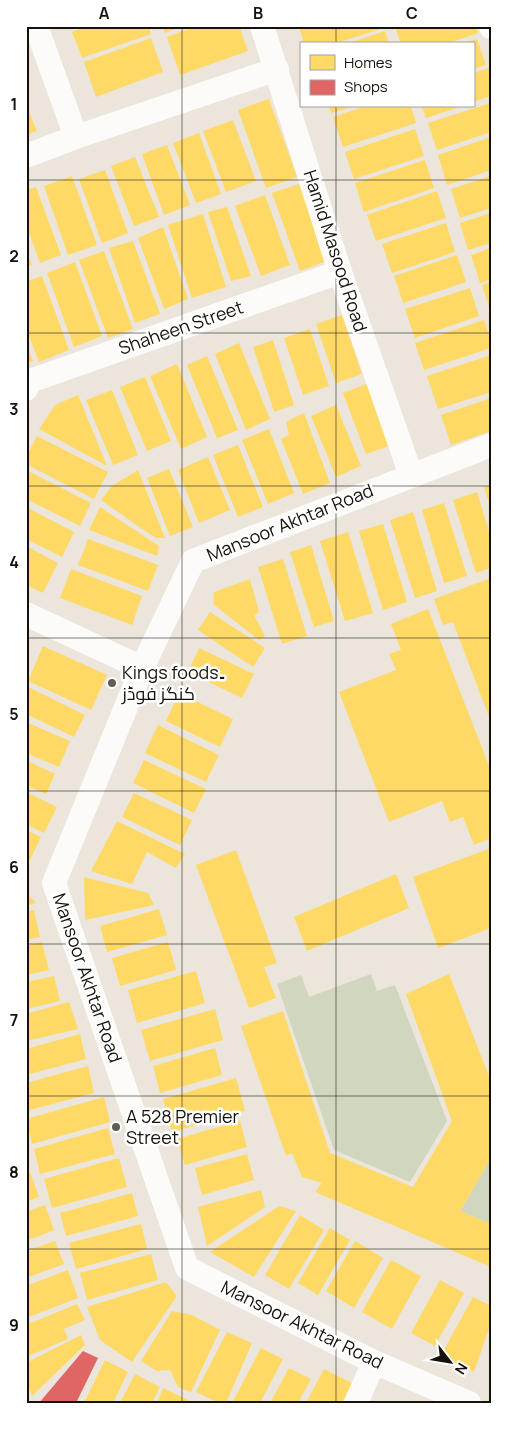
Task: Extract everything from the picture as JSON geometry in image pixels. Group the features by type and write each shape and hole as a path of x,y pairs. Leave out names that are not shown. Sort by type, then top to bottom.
{"street":[{"path":"36,26 76,136"},
{"name":"Hamid Masood Road","path":"262,26 278,69 340,272 411,475"},
{"path":"26,156 76,136 278,69"},
{"name":"Shaheen Street","path":"26,389 30,381 340,272"},
{"name":"Mansoor Akhtar Road","path":"470,1403 374,1362 187,1268 54,883 142,668 193,561 491,445"},
{"path":"26,614 142,668"},
{"path":"356,1403 374,1362"}],"green space":[{"path":"371,974 377,991 395,985 447,1121 410,1182 334,1150 277,984 301,975 309,997"},
{"path":"491,1158 491,1224 460,1211"}],"building: Homes":[{"path":"88,26 149,26 151,34 82,58 72,32"},
{"path":"162,26 184,26 165,33"},
{"path":"196,26 239,26 248,51 180,75 167,37"},
{"path":"299,26 386,26 340,42 303,42"},
{"path":"395,26 475,26 478,33 452,42 400,42"},
{"path":"385,31 388,42 352,42"},
{"path":"151,38 163,72 96,97 84,62"},
{"path":"477,39 486,65 474,69 474,42 466,42"},
{"path":"489,68 491,96 474,102 474,73"},
{"path":"269,99 297,177 266,188 238,110"},
{"path":"491,103 491,132 437,150 428,123"},
{"path":"26,104 37,131 26,135"},
{"path":"330,108 348,108 331,113"},
{"path":"360,108 412,108 416,123 343,147 333,117"},
{"path":"423,108 457,108 426,118"},
{"path":"233,120 256,181 226,192 203,131"},
{"path":"415,129 424,156 354,179 345,152"},
{"path":"199,133 221,194 196,203 173,143"},
{"path":"491,137 491,170 447,185 438,155"},
{"path":"167,145 190,205 164,215 142,154"},
{"path":"135,157 159,217 134,226 111,166"},
{"path":"425,160 434,188 364,212 355,183"},
{"path":"105,170 128,233 102,243 79,179"},
{"path":"72,176 97,245 68,255 44,186"},
{"path":"491,176 491,208 460,218 451,189"},
{"path":"299,184 327,261 300,271 272,193"},
{"path":"36,187 61,255 40,263 26,224 26,190"},
{"path":"437,191 446,218 376,241 367,215"},
{"path":"265,195 290,265 261,276 235,206"},
{"path":"227,207 251,276 231,281 208,212"},
{"path":"491,213 491,243 468,250 460,223"},
{"path":"203,214 226,287 192,298 168,225"},
{"path":"446,223 455,252 392,273 382,244"},
{"path":"163,227 188,299 164,309 138,238"},
{"path":"133,241 160,314 135,323 109,248"},
{"path":"491,248 491,279 480,283 471,255"},
{"path":"26,249 32,265 26,267"},
{"path":"104,251 133,329 108,338 79,260"},
{"path":"457,255 466,282 403,303 394,276"},
{"path":"75,262 102,336 74,347 47,273"},
{"path":"42,276 69,350 39,362 26,328 26,282"},
{"path":"491,282 491,310 490,310 482,285"},
{"path":"470,288 479,316 415,338 405,309"},
{"path":"342,315 362,374 336,383 316,324"},
{"path":"484,320 491,340 491,348 424,370 415,343"},
{"path":"310,329 329,386 303,395 284,338"},
{"path":"273,340 294,405 274,412 253,347"},
{"path":"239,343 270,419 246,430 215,354"},
{"path":"26,344 33,361 26,364"},
{"path":"491,355 491,392 438,409 427,376"},
{"path":"207,356 238,430 217,438 187,365"},
{"path":"177,364 207,437 181,449 150,376"},
{"path":"145,377 171,441 147,451 120,387"},
{"path":"369,383 392,445 366,454 343,393"},
{"path":"112,390 138,455 113,465 86,400"},
{"path":"78,395 107,466 39,429 55,405"},
{"path":"491,398 491,431 451,445 441,415"},
{"path":"336,405 361,466 336,477 311,416"},
{"path":"304,413 330,483 303,494 281,439 289,435 286,422"},
{"path":"269,429 294,493 268,504 242,440"},
{"path":"37,436 108,472 94,499 26,464 26,457"},
{"path":"238,445 263,507 238,517 213,455"},
{"path":"208,457 230,510 199,523 178,470"},
{"path":"169,469 193,527 170,536 147,478"},
{"path":"26,470 91,503 80,526 26,499"},
{"path":"138,470 165,538 156,538 101,500 112,486"},
{"path":"491,485 491,506 490,506 484,487"},
{"path":"477,492 491,538 491,568 476,573 453,500"},
{"path":"444,503 467,576 444,583 422,510"},
{"path":"26,507 74,532 62,557 26,539"},
{"path":"100,507 159,546 157,556 89,530"},
{"path":"413,512 437,591 415,598 390,520"},
{"path":"383,524 407,602 383,610 359,531"},
{"path":"348,532 373,613 345,621 320,541"},
{"path":"88,539 158,565 148,591 78,565"},
{"path":"311,545 334,621 314,627 290,552"},
{"path":"26,546 58,563 43,593 26,585"},
{"path":"283,559 307,636 282,644 258,567"},
{"path":"71,569 142,596 132,625 60,598"},
{"path":"491,578 491,722 453,622 443,625 434,599"},
{"path":"250,579 259,612 254,615 265,636 259,640 213,604 214,592"},
{"path":"428,609 491,771 491,838 474,845 463,817 450,822 442,801 389,822 339,692 396,670 389,654 401,650 391,624"},
{"path":"210,612 265,648 253,667 198,630"},
{"path":"43,646 107,675 91,710 28,681"},
{"path":"199,648 254,674 242,698 188,672"},
{"path":"28,687 85,715 74,737 26,714"},
{"path":"179,693 233,719 220,747 166,721"},
{"path":"26,722 70,741 59,767 26,753"},
{"path":"158,725 219,755 206,782 145,753"},
{"path":"26,760 55,774 46,794 26,785"},
{"path":"144,760 206,789 194,813 133,783"},
{"path":"26,792 57,807 44,833 26,824"},
{"path":"134,793 192,820 180,845 122,817"},
{"path":"117,821 185,854 176,868 147,852 132,884 91,871"},
{"path":"26,830 41,837 30,860 26,859"},
{"path":"491,848 491,928 438,948 413,877"},
{"path":"236,850 277,963 264,967 276,998 249,1008 196,865"},
{"path":"396,874 409,908 307,951 294,917"},
{"path":"84,877 148,893 154,905 85,920"},
{"path":"26,892 36,903 26,906"},
{"path":"159,909 167,935 107,952 100,926"},
{"path":"34,910 40,937 26,940 26,912"},
{"path":"42,942 49,970 26,975 26,946"},
{"path":"168,942 176,970 120,986 112,958"},
{"path":"196,971 205,1003 137,1023 128,990"},
{"path":"449,974 491,1081 491,1158 460,1211 491,1224 491,1267 315,1192 322,1183 302,1177 292,1153 286,1156 241,1026 283,1011 330,1153 413,1187 452,1121 406,994"},
{"path":"54,976 60,1001 26,1009 26,982"},
{"path":"69,1002 78,1029 26,1041 26,1014"},
{"path":"215,1009 223,1040 150,1061 141,1030"},
{"path":"80,1034 86,1059 26,1075 26,1049"},
{"path":"215,1048 222,1075 160,1093 153,1066"},
{"path":"88,1066 94,1093 26,1111 26,1083"},
{"path":"236,1078 245,1111 172,1132 163,1099"},
{"path":"104,1097 110,1122 32,1144 26,1119"},
{"path":"240,1121 247,1147 185,1165 177,1139"},
{"path":"108,1128 115,1154 40,1174 34,1149"},
{"path":"247,1154 254,1180 202,1195 195,1168"},
{"path":"119,1158 127,1187 52,1208 44,1179"},
{"path":"30,1172 39,1197 26,1202 26,1174"},
{"path":"261,1190 265,1207 207,1246 198,1207"},
{"path":"132,1193 138,1216 66,1236 60,1213"},
{"path":"45,1205 54,1230 26,1241 26,1212"},
{"path":"279,1206 296,1211 254,1277 210,1252"},
{"path":"300,1215 324,1230 289,1289 265,1275"},
{"path":"141,1224 147,1249 76,1269 69,1243"},
{"path":"330,1228 350,1240 318,1295 298,1283"},
{"path":"55,1241 64,1264 26,1278 26,1251"},
{"path":"355,1241 383,1258 354,1308 326,1291"},
{"path":"151,1254 158,1280 87,1300 80,1273"},
{"path":"391,1260 421,1276 392,1329 362,1312"},
{"path":"68,1270 78,1298 26,1318 26,1286"},
{"path":"440,1280 464,1293 435,1346 411,1333"},
{"path":"166,1282 177,1296 132,1362 100,1340 87,1307"},
{"path":"473,1297 491,1306 491,1323 474,1372 440,1357"},
{"path":"77,1304 85,1320 64,1329 68,1339 26,1357 26,1325"},
{"path":"172,1311 192,1315 220,1330 191,1392 178,1387 170,1370 157,1371 141,1361"},
{"path":"227,1332 252,1343 226,1403 219,1403 196,1392"},
{"path":"81,1335 85,1345 32,1396 26,1381 26,1363"},
{"path":"261,1348 283,1359 260,1403 232,1403"},
{"path":"105,1360 128,1372 113,1403 84,1403"},
{"path":"289,1368 311,1379 298,1403 270,1403"},
{"path":"324,1369 352,1383 342,1403 306,1403"},
{"path":"135,1374 160,1387 152,1403 120,1403"},
{"path":"163,1388 188,1400 187,1403 157,1403"}],"building: Shops":[{"path":"83,1351 98,1358 76,1403 39,1403"}],"place":[{"name":"Kings foods۔ کنگز فوڈز","path":"112,683"},
{"name":"A 528 Premier Street","path":"116,1127"}]}
